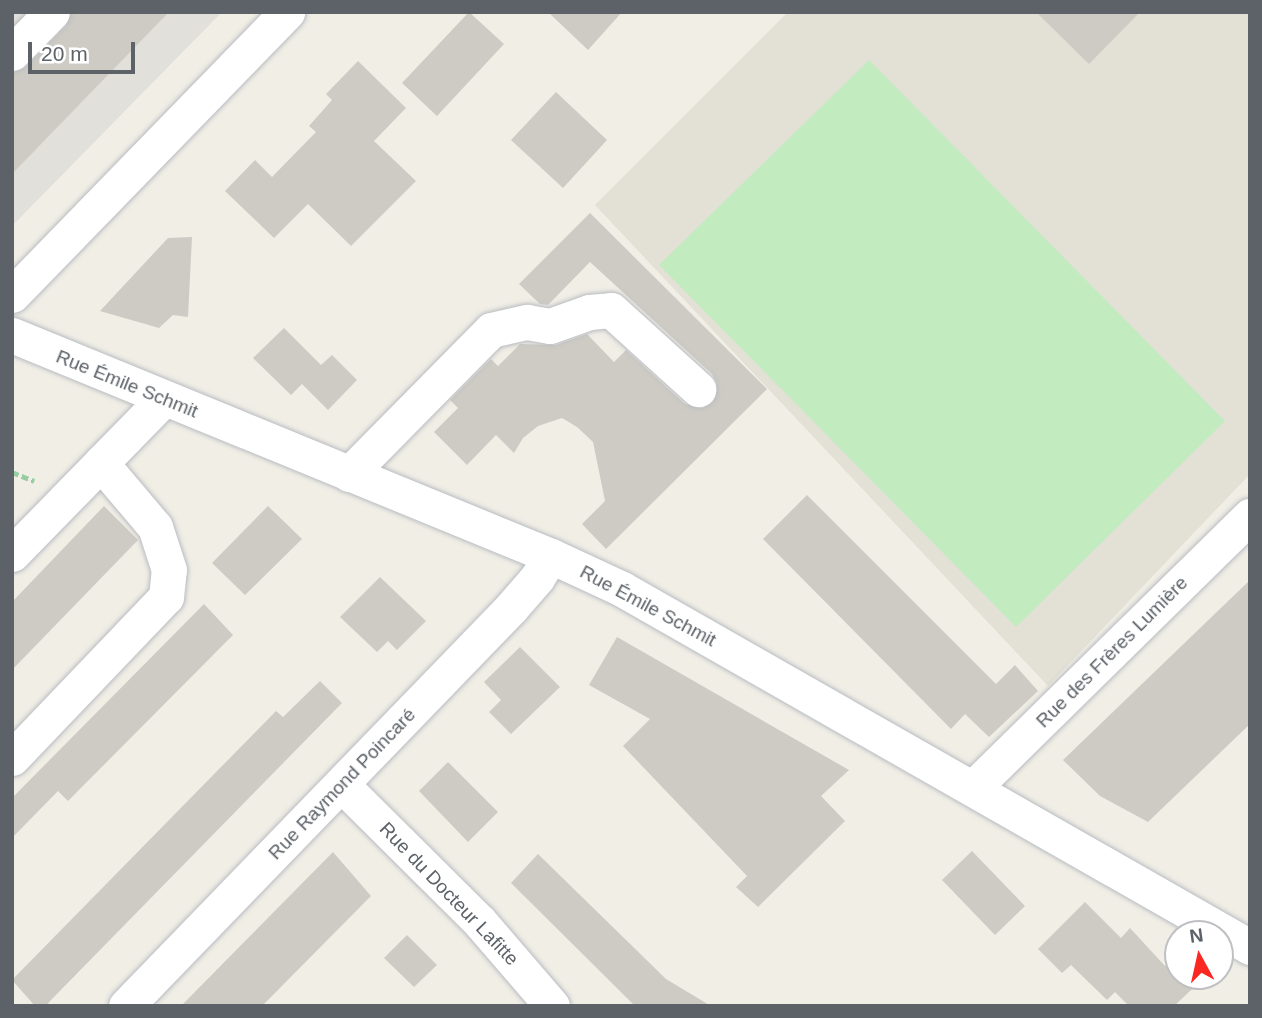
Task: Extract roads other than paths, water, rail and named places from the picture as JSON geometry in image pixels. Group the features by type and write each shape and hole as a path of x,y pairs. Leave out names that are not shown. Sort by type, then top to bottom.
{"street":[{"path":"12,53 52,12"},
{"path":"12,295 287,12"},
{"path":"349,474 491,330 503,327 527,322 550,326 589,312 611,310 698,389"},
{"name":"Rue Émile Schmit","path":"12,335 551,556 622,589 974,787 1250,947"},
{"path":"12,554 163,398"},
{"path":"12,758 166,597 169,570 155,527 101,463"},
{"name":"Rue des Frères Lumière","path":"974,787 1250,516"},
{"name":"Rue Raymond Poincaré","path":"126,1006 511,608 537,578 551,556"},
{"name":"Rue du Docteur Lafitte","path":"342,785 479,921 552,1006"}]}
